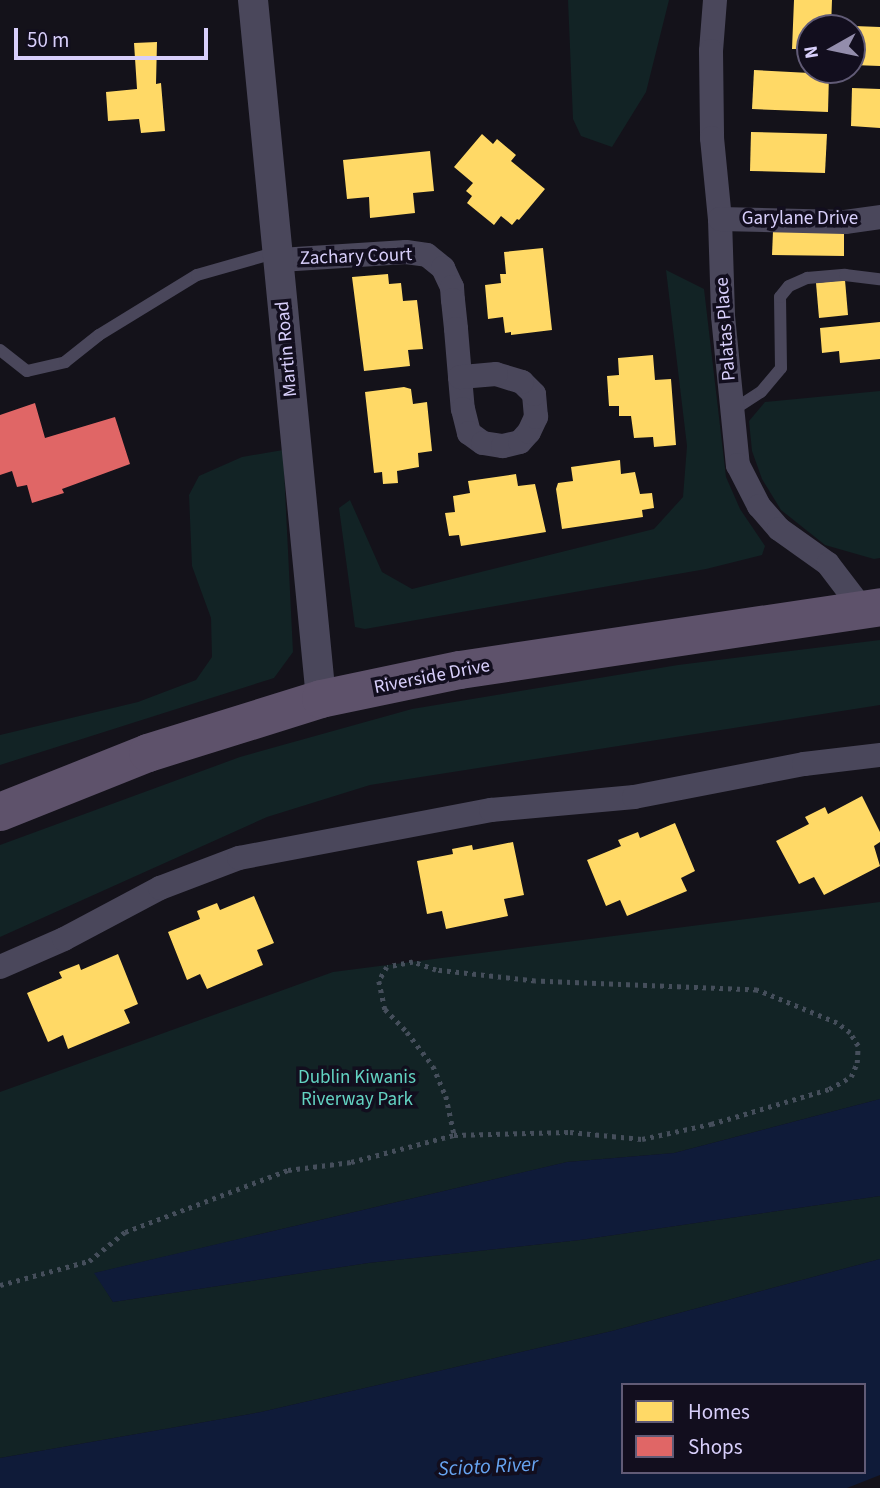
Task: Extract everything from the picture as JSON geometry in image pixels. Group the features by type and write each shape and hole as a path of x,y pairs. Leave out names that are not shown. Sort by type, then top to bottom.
{"main road":[{"name":"Riverside Drive","path":"0,812 148,753 321,699 460,670 871,608"}],"street":[{"name":"Martin Road","path":"253,0 321,699"},
{"name":"Palatas Place","path":"715,0 711,51 712,138 720,219 723,316 738,465 759,506 779,529 828,564 871,608"},
{"name":"Garylane Drive","path":"720,219 845,222 880,217"},
{"name":"Zachary Court","path":"279,256 406,252 426,256 443,268 453,287 460,377"},
{"path":"0,967 64,939 160,888 239,858 491,810 634,797 804,764 880,755"}],"lane":[{"path":"0,350 27,371 65,362 99,335 197,275 279,256"},
{"path":"733,410 761,392 781,368 780,297 789,286 807,278 845,275 880,279"}],"path":[{"path":"0,1285 89,1261 125,1232 288,1170 351,1162 454,1135 570,1132 642,1139 711,1124 829,1089 851,1077 857,1063 858,1046 850,1033 837,1023 757,990 534,981 436,970 413,962 387,967 379,981 385,1009 433,1066 446,1096 454,1135"}],"green space":[{"path":"568,0 669,0 646,92 612,147 581,136 573,119"},
{"path":"666,270 704,289 726,477 740,509 765,546 762,555 706,569 365,629 355,627 339,508 350,500 382,572 412,589 654,529 683,497 687,446"},
{"path":"880,391 880,558 874,559 825,545 781,510 762,479 752,451 749,421 765,402"},
{"path":"283,450 293,652 274,678 0,765 0,735 138,702 196,680 212,657 211,618 192,566 189,495 199,476 242,457"},
{"path":"880,640 880,705 370,785 267,817 0,937 0,845 240,757 412,709 678,665"},
{"name":"Dublin Kiwanis Riverway Park","path":"880,902 880,1099 674,1153 567,1162 95,1273 113,1302 368,1263 580,1240 880,1196 880,1259 612,1331 261,1412 0,1458 0,1092 333,972"}],"water":[{"path":"880,1099 880,1196 580,1240 368,1263 113,1302 94,1273 567,1162 674,1153"},
{"name":"Scioto River","path":"880,1259 880,1475 847,1488 0,1488 0,1458 261,1412 612,1331"}],"building: Homes":[{"path":"794,0 832,0 832,14 796,14 796,49 792,49"},
{"path":"866,26 880,27 880,66 866,65"},
{"path":"157,42 156,84 161,83 165,131 141,133 139,119 108,121 106,92 137,89 134,43"},
{"path":"754,70 796,72 796,84 829,84 828,112 752,109"},
{"path":"852,88 880,89 880,128 851,126"},
{"path":"751,132 827,134 825,173 750,171"},
{"path":"482,134 493,144 497,139 516,155 511,161 545,189 512,225 501,216 494,225 467,203 472,196 466,191 473,183 454,167"},
{"path":"430,151 434,191 413,193 415,213 370,218 369,197 347,199 343,160"},
{"path":"773,231 844,233 844,256 772,255"},
{"path":"543,248 552,330 511,335 511,332 505,333 503,317 488,319 485,285 501,283 500,274 506,274 504,252"},
{"path":"388,274 389,284 401,283 403,301 417,300 423,349 408,350 410,366 364,371 352,277"},
{"path":"845,280 848,315 819,318 816,283"},
{"path":"880,322 880,359 840,363 839,351 822,353 820,328"},
{"path":"653,355 655,380 671,379 676,445 654,447 653,437 634,438 631,416 619,416 619,406 609,406 607,376 619,375 618,358"},
{"path":"404,387 411,389 413,404 427,402 432,451 418,453 419,467 397,471 398,483 383,484 382,472 374,473 365,392"},
{"path":"620,460 621,474 635,472 640,494 652,493 654,508 642,510 643,517 562,529 556,489 558,483 573,481 571,467"},
{"path":"516,474 518,486 535,484 546,532 461,546 459,535 449,536 445,513 455,512 453,496 470,493 468,481"},
{"path":"862,796 880,832 880,842 874,846 880,866 824,895 814,877 799,884 776,841 809,824 805,817 825,807 828,814"},
{"path":"675,823 695,871 681,878 687,891 627,916 620,900 606,906 587,860 621,846 618,840 638,832 640,838"},
{"path":"513,842 524,895 504,899 508,916 446,929 442,911 427,914 417,861 453,854 452,849 472,845 473,850"},
{"path":"254,896 274,943 257,950 263,965 207,989 200,974 187,980 168,932 200,919 197,911 217,903 220,910"},
{"path":"118,954 138,1004 124,1010 130,1023 68,1049 63,1035 48,1042 27,993 62,978 59,972 79,964 81,970"}],"building: Shops":[{"path":"35,403 45,438 115,417 130,464 62,489 64,493 32,503 27,485 17,487 12,471 0,475 0,415"}]}
